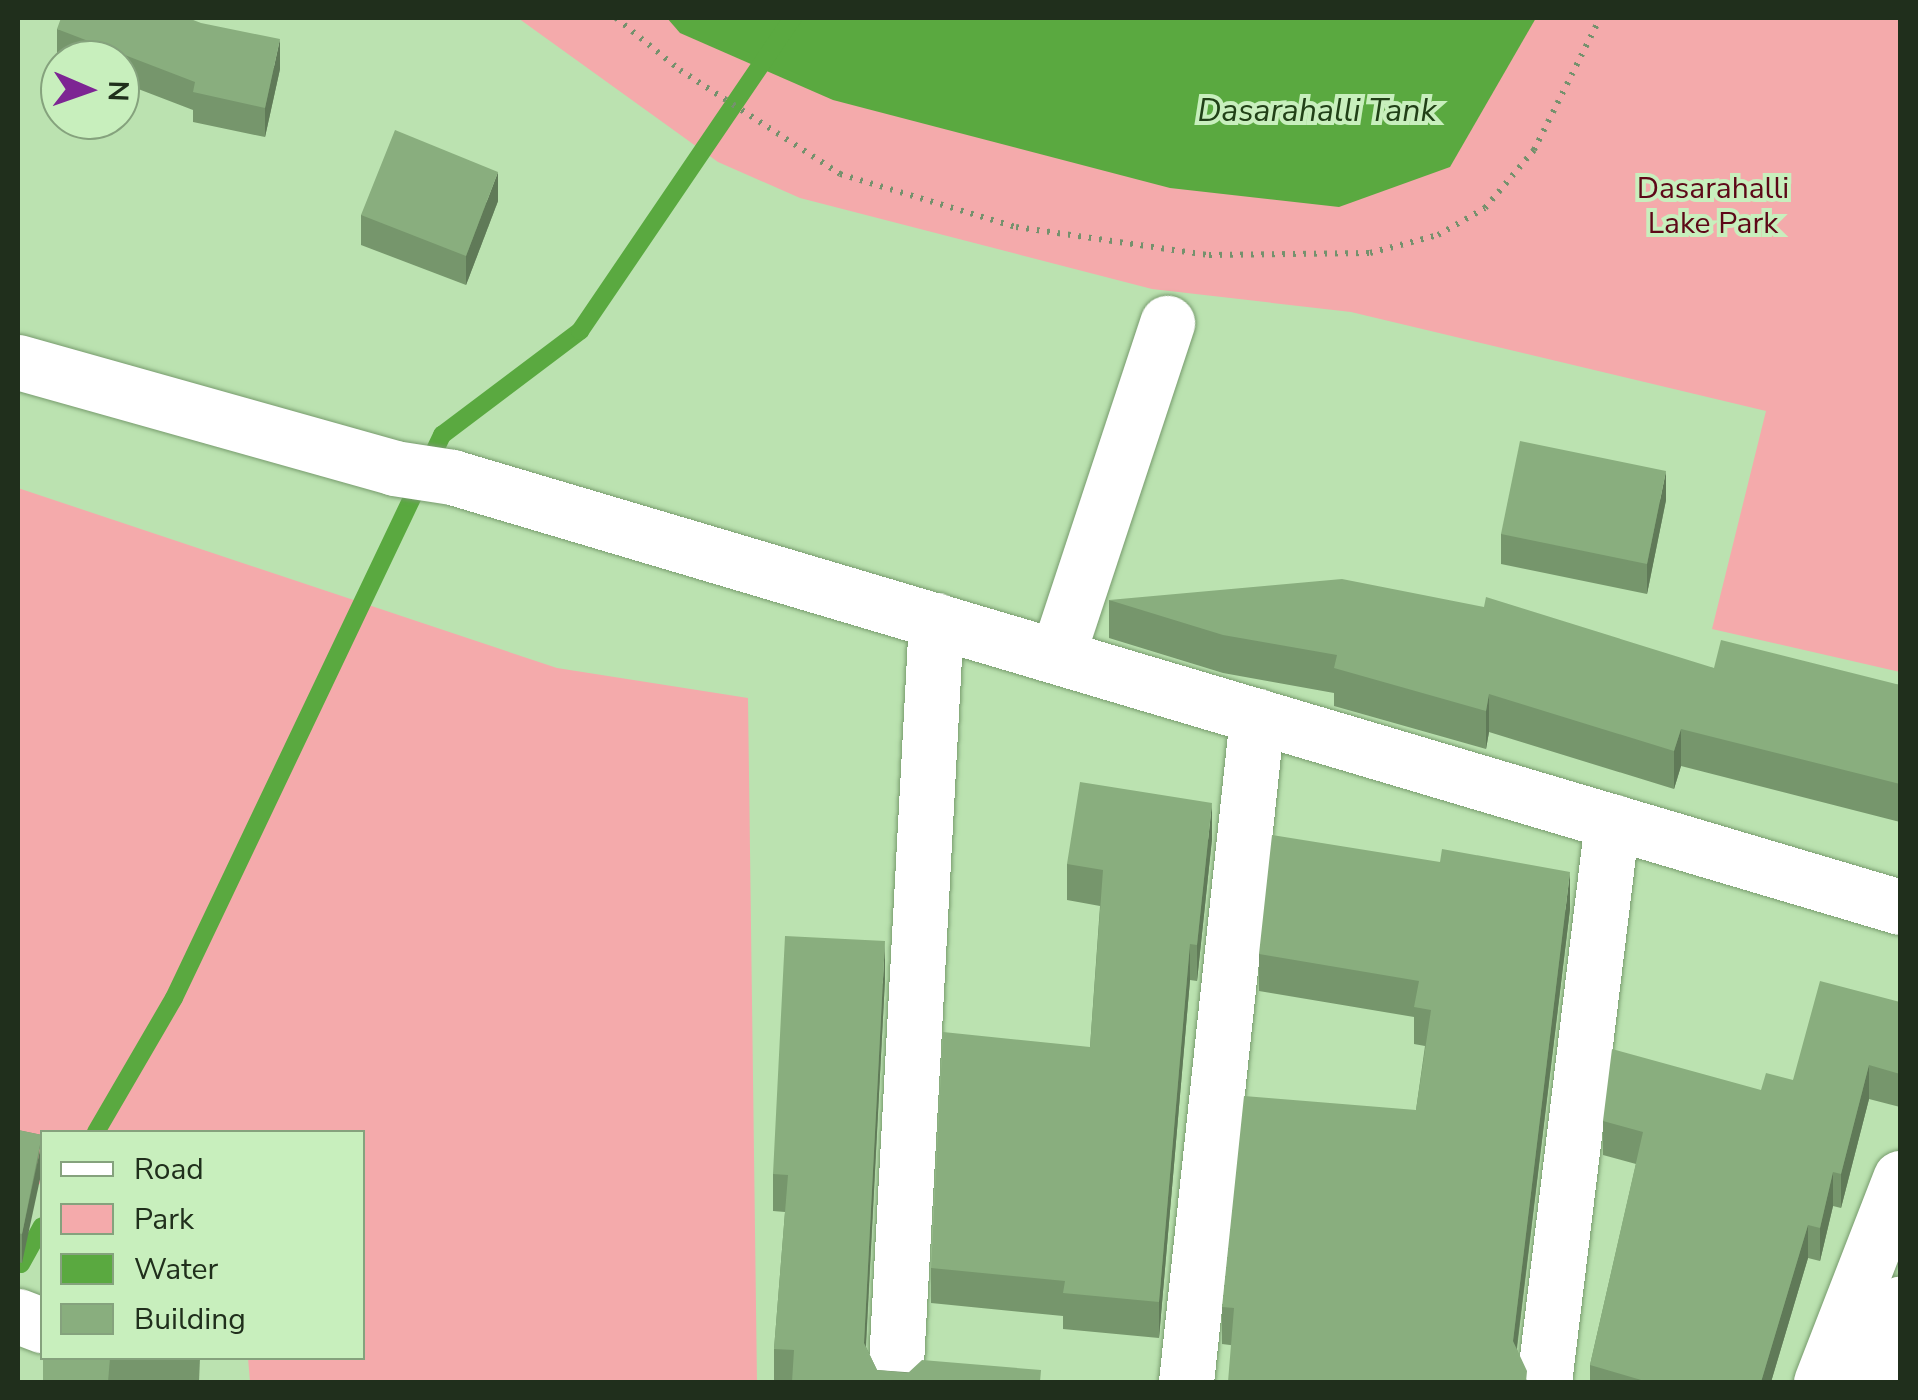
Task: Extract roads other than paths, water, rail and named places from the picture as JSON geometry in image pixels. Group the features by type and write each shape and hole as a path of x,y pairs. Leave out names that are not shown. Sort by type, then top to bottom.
{"main road":[{"path":"1057,656 1167,323"},
{"path":"18,362 394,468 452,476 1900,907"},
{"path":"895,1382 936,620"},
{"path":"1186,1382 1257,716"},
{"path":"1544,1382 1612,821"},
{"path":"1821,1382 1900,1178"},
{"path":"1870,1382 1900,1304"}],"water":[{"name":"Dasarahalli Tank","path":"667,18 1536,18 1450,167 1339,207 1170,188 833,100 680,33"}],"waterway":[{"path":"97,1130 174,998 442,435 580,331 793,18"},
{"path":"21,1264 40,1230"}],"park label":[{"name":"Dasarahalli Lake Park","path":"1713,206"}]}
